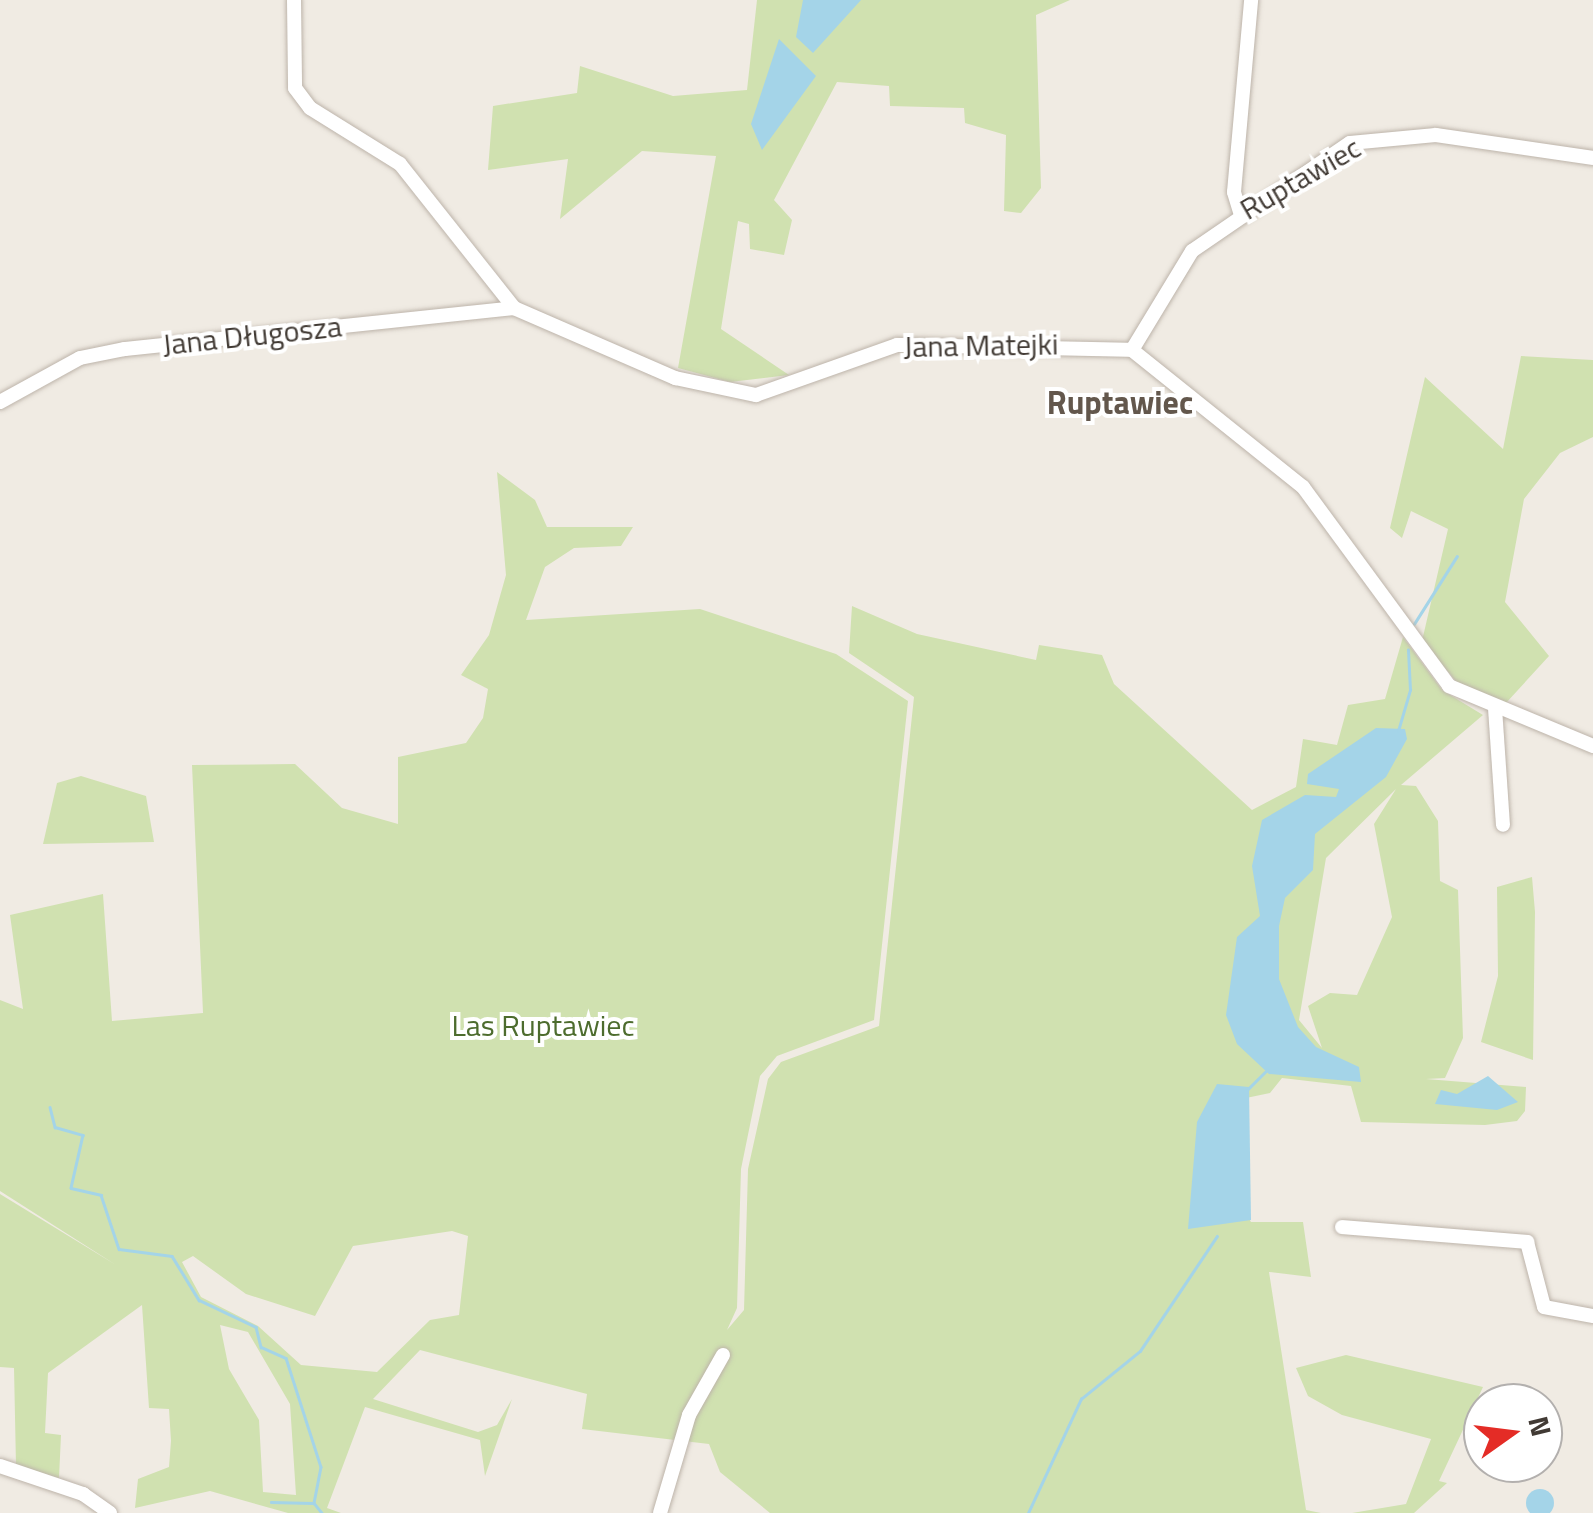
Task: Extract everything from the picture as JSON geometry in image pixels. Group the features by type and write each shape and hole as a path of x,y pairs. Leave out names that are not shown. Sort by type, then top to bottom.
{"street":[{"name":"Jana Matejki","path":"294,0 295,88 310,108 400,164 514,308 676,378 756,395 897,344 1132,350"},
{"path":"1240,212 1234,192 1251,0"},
{"name":"Ruptawiec","path":"1132,350 1192,252 1240,212 1350,143 1386,134 1593,158"},
{"name":"Jana Długosza","path":"0,402 80,358 125,349 514,308"},
{"path":"1132,350 1282,465 1330,516 1442,680 1496,708 1593,746"},
{"path":"1496,708 1504,825"},
{"path":"1342,1226 1527,1242 1544,1307 1593,1316"},
{"path":"660,1513 689,1415 723,1355"},
{"path":"0,1466 83,1494 110,1513"}],"green space":[{"path":"757,0 1070,0 1036,15 1041,188 1021,213 1004,211 1006,135 965,123 964,108 890,106 889,86 837,82 774,200 792,220 784,255 750,249 749,224 738,221 721,329 789,375 730,382 678,368 716,156 642,151 560,219 568,159 488,170 493,106 577,93 580,66 673,96 747,90"},
{"path":"1521,356 1593,360 1593,437 1560,453 1524,499 1505,602 1549,656 1506,703 1460,686 1422,641 1448,529 1411,511 1402,538 1390,528 1425,377 1503,449"},
{"name":"Las Ruptawiec","path":"497,472 535,500 547,527 633,527 621,546 574,548 545,567 526,620 700,609 836,654 908,701 874,1020 777,1056 760,1076 741,1169 737,1308 727,1330 744,1310 748,1169 768,1079 781,1062 879,1026 914,697 849,653 852,606 917,634 1036,660 1039,645 1102,655 1114,684 1252,810 1296,787 1303,739 1337,745 1348,705 1385,699 1403,637 1442,690 1483,715 1401,785 1416,786 1438,821 1440,881 1458,890 1463,1038 1445,1078 1426,1079 1526,1087 1525,1111 1517,1121 1485,1125 1361,1122 1351,1086 1282,1078 1270,1093 1246,1098 1245,1212 1251,1222 1303,1222 1311,1277 1269,1272 1306,1510 1321,1513 770,1513 720,1472 709,1444 582,1429 587,1394 420,1350 373,1399 478,1432 497,1425 512,1399 485,1476 480,1440 365,1407 327,1508 341,1513 288,1513 210,1491 135,1508 138,1479 169,1467 171,1441 169,1409 149,1408 142,1305 48,1373 45,1433 61,1435 59,1478 16,1466 14,1368 0,1367 0,1194 116,1265 0,1191 0,1000 23,1009 10,915 103,894 112,1021 203,1013 192,765 295,764 342,808 398,824 398,757 466,743 483,718 488,689 461,675 489,635 506,575","holes":["1396,789 1374,824 1392,917 1357,995 1330,993 1308,1006 1322,1048 1299,1020 1326,858","452,1231 468,1236 459,1315 430,1320 377,1372 301,1365 258,1326 201,1297 182,1262 193,1256 246,1294 315,1316 353,1246","220,1325 248,1332 290,1404 296,1495 263,1492 259,1420 229,1369"]},
{"path":"81,776 146,796 154,842 43,844 57,783"},
{"path":"1532,877 1533,1060 1481,1042 1498,976 1497,887"},
{"path":"1346,1355 1466,1383 1463,1430 1439,1481 1447,1483 1414,1513 1352,1513 1406,1504 1431,1439 1342,1415 1308,1396 1296,1368"}],"water":[{"path":"803,0 861,0 813,53 796,37"},
{"path":"779,39 816,76 762,150 751,124"},
{"path":"1376,728 1405,729 1407,739 1386,777 1315,834 1313,870 1285,898 1279,926 1279,979 1298,1027 1316,1047 1359,1067 1361,1082 1269,1074 1237,1044 1226,1015 1237,937 1260,916 1252,866 1262,820 1305,795 1336,797 1339,789 1307,784 1308,774"},
{"path":"1488,1076 1518,1102 1497,1110 1435,1104 1441,1090 1457,1094"},
{"path":"1217,1084 1249,1087 1251,1220 1188,1229 1197,1122"},
{"path":"1540,1489 1550,1493 1554,1503 1550,1513 1540,1517 1530,1513 1526,1503 1530,1493"}],"waterway":[{"path":"1414,624 1457,556"},
{"path":"1398,731 1410,690 1408,650"},
{"path":"1248,1089 1267,1070"},
{"path":"50,1107 55,1127 83,1135 71,1188 101,1195 119,1249 172,1256 199,1300 256,1327 261,1347 286,1358 321,1467 314,1503 322,1513"},
{"path":"1028,1513 1081,1399 1140,1351 1217,1236"},
{"path":"271,1502 312,1503"}],"district":[{"name":"Ruptawiec","path":"1120,402"}]}
